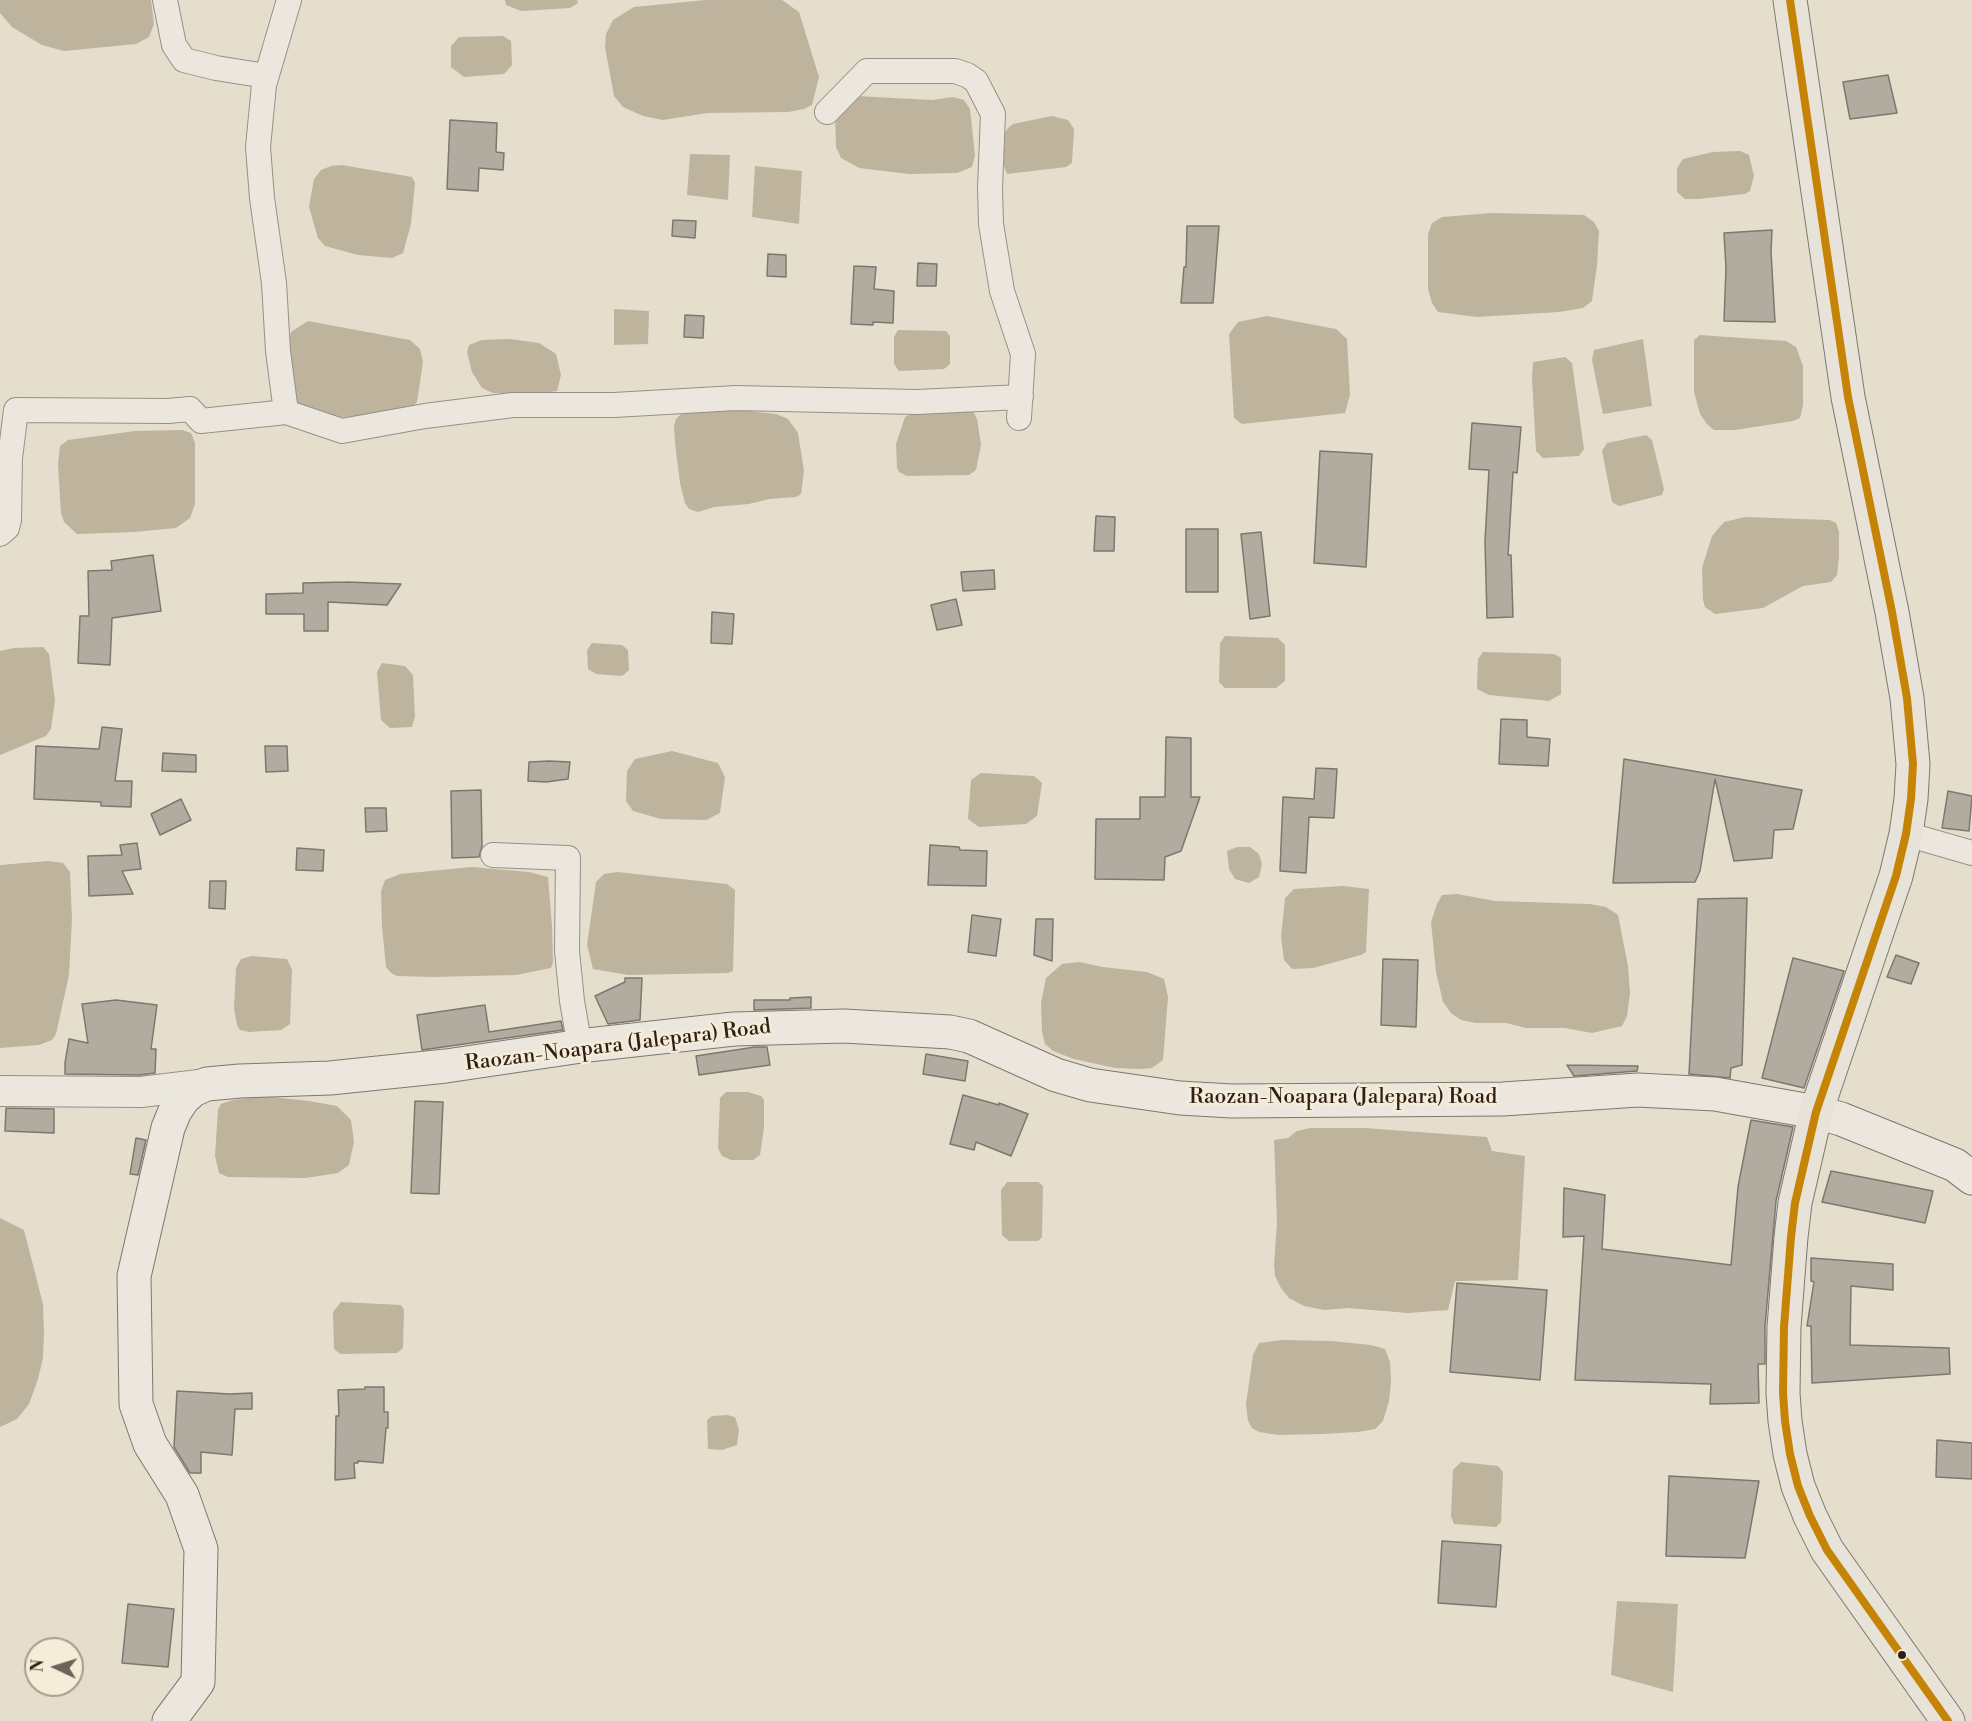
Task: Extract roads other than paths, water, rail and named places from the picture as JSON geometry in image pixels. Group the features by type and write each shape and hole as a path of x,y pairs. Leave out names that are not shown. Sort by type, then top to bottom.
{"main road":[{"path":"1790,0 1848,397 1892,612 1907,698 1913,764 1906,834 1881,920 1816,1112 1795,1203 1787,1285 1783,1393 1790,1455 1798,1486 1827,1550 1948,1721"},
{"name":"Raozan-Noapara (Jalepara) Road","path":"169,1721 198,1682 201,1549 182,1495 150,1444 136,1404 134,1276 168,1128 183,1099 192,1090 207,1084 250,1080 330,1078 446,1066 734,1029 844,1026 950,1032 969,1036 1067,1078 1090,1085 1180,1098 1232,1101 1503,1099 1638,1090 1715,1094 1816,1112 1841,1119 1955,1165 1972,1178"}],"street":[{"path":"165,0 174,45 184,60 266,76"},
{"path":"286,412 278,351 274,283 261,198 258,147 266,76 289,0"},
{"path":"0,534 7,528 9,520 10,459 16,410 168,411 190,409 201,421 286,412 342,431 425,416 513,405 614,405 736,398 1020,407 1023,354 1002,291 991,224 993,114 976,81 955,71 867,71 827,111"},
{"path":"1906,834 1972,853"},
{"path":"493,855 568,858 567,951 580,1047"},
{"path":"0,1091 141,1092 207,1084"}]}
